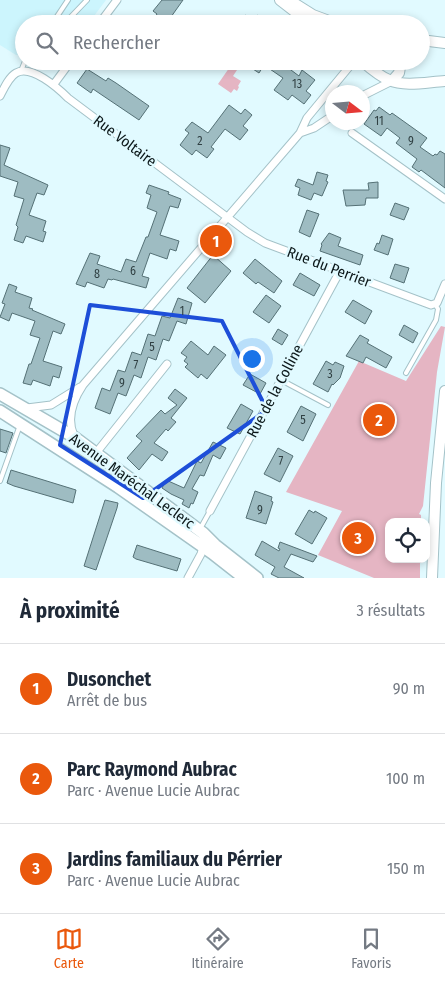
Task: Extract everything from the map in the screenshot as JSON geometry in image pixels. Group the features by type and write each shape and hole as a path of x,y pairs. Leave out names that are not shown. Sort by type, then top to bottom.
{"main road":[{"name":"Avenue Maréchal Leclerc","path":"0,394 62,429 98,454 200,530 257,578"},
{"name":"Avenue Maréchal Leclerc","path":"0,411 91,469 244,578"},
{"path":"37,434 47,436 55,434 62,429"},
{"path":"64,452 74,437"},
{"path":"91,469 98,464 98,454"}],"street":[{"path":"106,15 117,0"},
{"path":"280,0 299,15"},
{"path":"289,0 314,15"},
{"path":"430,41 445,43"},
{"path":"54,84 64,70"},
{"path":"62,429 71,412 74,400 83,385 300,133 307,118 347,70"},
{"path":"374,70 392,81 404,83 445,81"},
{"path":"370,92 392,81 400,70"},
{"path":"0,96 12,77 21,71"},
{"name":"Rue Voltaire","path":"21,71 31,72 54,84 68,98 227,217"},
{"path":"300,133 314,128 325,121"},
{"path":"352,133 445,198"},
{"name":"Rue du Perrier","path":"227,217 265,243 430,305 435,304"},
{"name":"Rue de la Colline","path":"210,511 340,271"},
{"path":"435,304 445,284"},
{"path":"98,454 167,364"},
{"path":"24,408 51,405 83,385"},
{"path":"432,578 436,483 445,391"},
{"path":"71,412 71,427 74,437"},
{"path":"188,578 203,547"}],"lane":[{"path":"58,15 68,0"},
{"path":"73,15 87,0"},
{"path":"406,373 436,320 438,309 435,304"},
{"path":"281,380 328,405"},
{"path":"0,481 20,424"},
{"path":"200,530 210,511"}],"highlighted area":[{"path":"90,305 222,321 267,410 143,498 60,445"}],"shaded area":[{"path":"0,0 106,0 95,15 15,15 15,54 0,45"},
{"path":"228,70 237,70 233,76 241,81 237,91 234,89 231,93 218,84"},
{"path":"441,326 445,327 437,372 423,506 419,514 421,518 385,518 385,563 420,563 420,578 374,578 318,555 342,511 286,492 359,361 406,381"}],"building":[{"path":"162,0 183,0 172,15 156,15 153,11"},
{"path":"86,70 89,70 106,81 108,78 149,106 139,120 93,89 91,93 77,83"},
{"path":"271,70 291,70 299,76 302,70 315,80 306,91 311,95 304,104 292,95 288,100 274,90 283,78"},
{"path":"229,105 241,114 245,109 252,115 243,126 248,130 240,140 225,129 211,147 214,149 207,158 196,150 192,155 180,145 189,133 185,130 192,122 208,133"},
{"path":"379,107 390,115 392,113 427,138 420,147 433,156 437,155 440,151 445,154 445,188 421,170 419,172 412,167 417,159 396,143 400,138 387,128 381,136 370,128 370,116 374,110 376,111"},
{"path":"0,145 10,148 4,165 48,185 44,195 37,193 29,215 46,221 43,231 46,232 43,242 26,236 23,243 14,240 18,227 16,225 24,199 14,196 18,182 0,176"},
{"path":"317,172 328,175 326,181 328,182 322,196 314,193 311,200 298,195 300,188 295,186 298,179 313,185"},
{"path":"378,182 378,198 366,198 365,205 346,206 343,190 369,190 368,183"},
{"path":"149,185 169,192 168,194 181,199 178,208 170,206 160,235 179,241 176,251 170,249 167,259 150,253 142,276 149,278 146,288 113,279 108,279 104,288 87,282 85,287 76,284 90,253 100,256 97,264 121,272 126,259 136,262 157,212 147,208 151,195 146,193"},
{"path":"395,203 409,208 404,220 390,215"},
{"path":"307,210 319,214 310,237 299,232"},
{"path":"329,233 341,238 338,246 363,255 360,265 320,251 321,244"},
{"path":"382,235 393,239 388,255 374,250 377,243 379,244"},
{"path":"213,255 231,271 205,303 187,288"},
{"path":"255,259 282,281 274,293 258,282 256,284 243,273"},
{"path":"395,264 409,268 404,283 390,278"},
{"path":"300,273 320,285 314,296 293,285"},
{"path":"9,284 17,287 15,292 32,298 29,308 65,324 61,334 53,331 43,361 62,367 59,378 53,376 50,386 33,380 31,385 23,383 40,338 30,335 35,321 12,313 9,321 0,317 5,304 2,303"},
{"path":"266,295 281,306 269,323 253,312"},
{"path":"178,298 192,303 186,324 177,321 169,341 163,339 156,360 148,357 141,378 134,375 126,396 118,393 110,414 95,408 102,388 110,391 118,370 125,372 132,352 141,355 148,334 155,336 162,316 170,318"},
{"path":"353,300 372,311 365,324 345,312"},
{"path":"404,325 418,333 413,343 399,335"},
{"path":"278,329 288,335 282,345 272,339"},
{"path":"360,335 369,340 367,343 392,357 386,368 366,357 363,363 346,356"},
{"path":"191,341 208,355 214,346 226,355 207,379 201,374 198,378 185,367 188,364 184,361 187,357 181,353"},
{"path":"326,361 333,365 335,362 344,366 340,378 332,384 328,392 313,384"},
{"path":"250,374 266,383 260,394 243,385"},
{"path":"175,389 187,398 171,418 176,422 168,431 166,429 154,443 168,452 162,461 152,454 139,470 127,458 142,441 136,436 161,410 165,414 177,405 168,398"},
{"path":"241,404 253,411 240,434 227,428"},
{"path":"301,406 316,414 303,441 287,432"},
{"path":"0,429 13,433 6,453 0,451"},
{"path":"213,442 226,448 220,459 213,455 204,476 200,475 192,489 198,492 193,504 191,503 189,508 182,504 184,500 162,488 166,480 184,488 197,461 201,463"},
{"path":"278,448 293,456 280,482 264,474"},
{"path":"11,470 76,490 73,503 7,483"},
{"path":"255,491 272,497 271,501 273,502 266,524 246,518"},
{"path":"105,500 118,503 96,570 84,566"},
{"path":"309,510 314,513 315,511 327,518 312,544 295,534"},
{"path":"262,541 279,551 280,542 317,556 313,562 291,554 284,567 304,578 279,578 271,574 275,567 255,555"},
{"path":"137,545 181,559 177,571 136,559 133,557"}],"place":[{"name":"Dusonchet","path":"216,241"},
{"name":"Parc Raymond Aubrac","path":"379,420"},
{"name":"Jardins familiaux du Pérrier","path":"358,538"}]}
